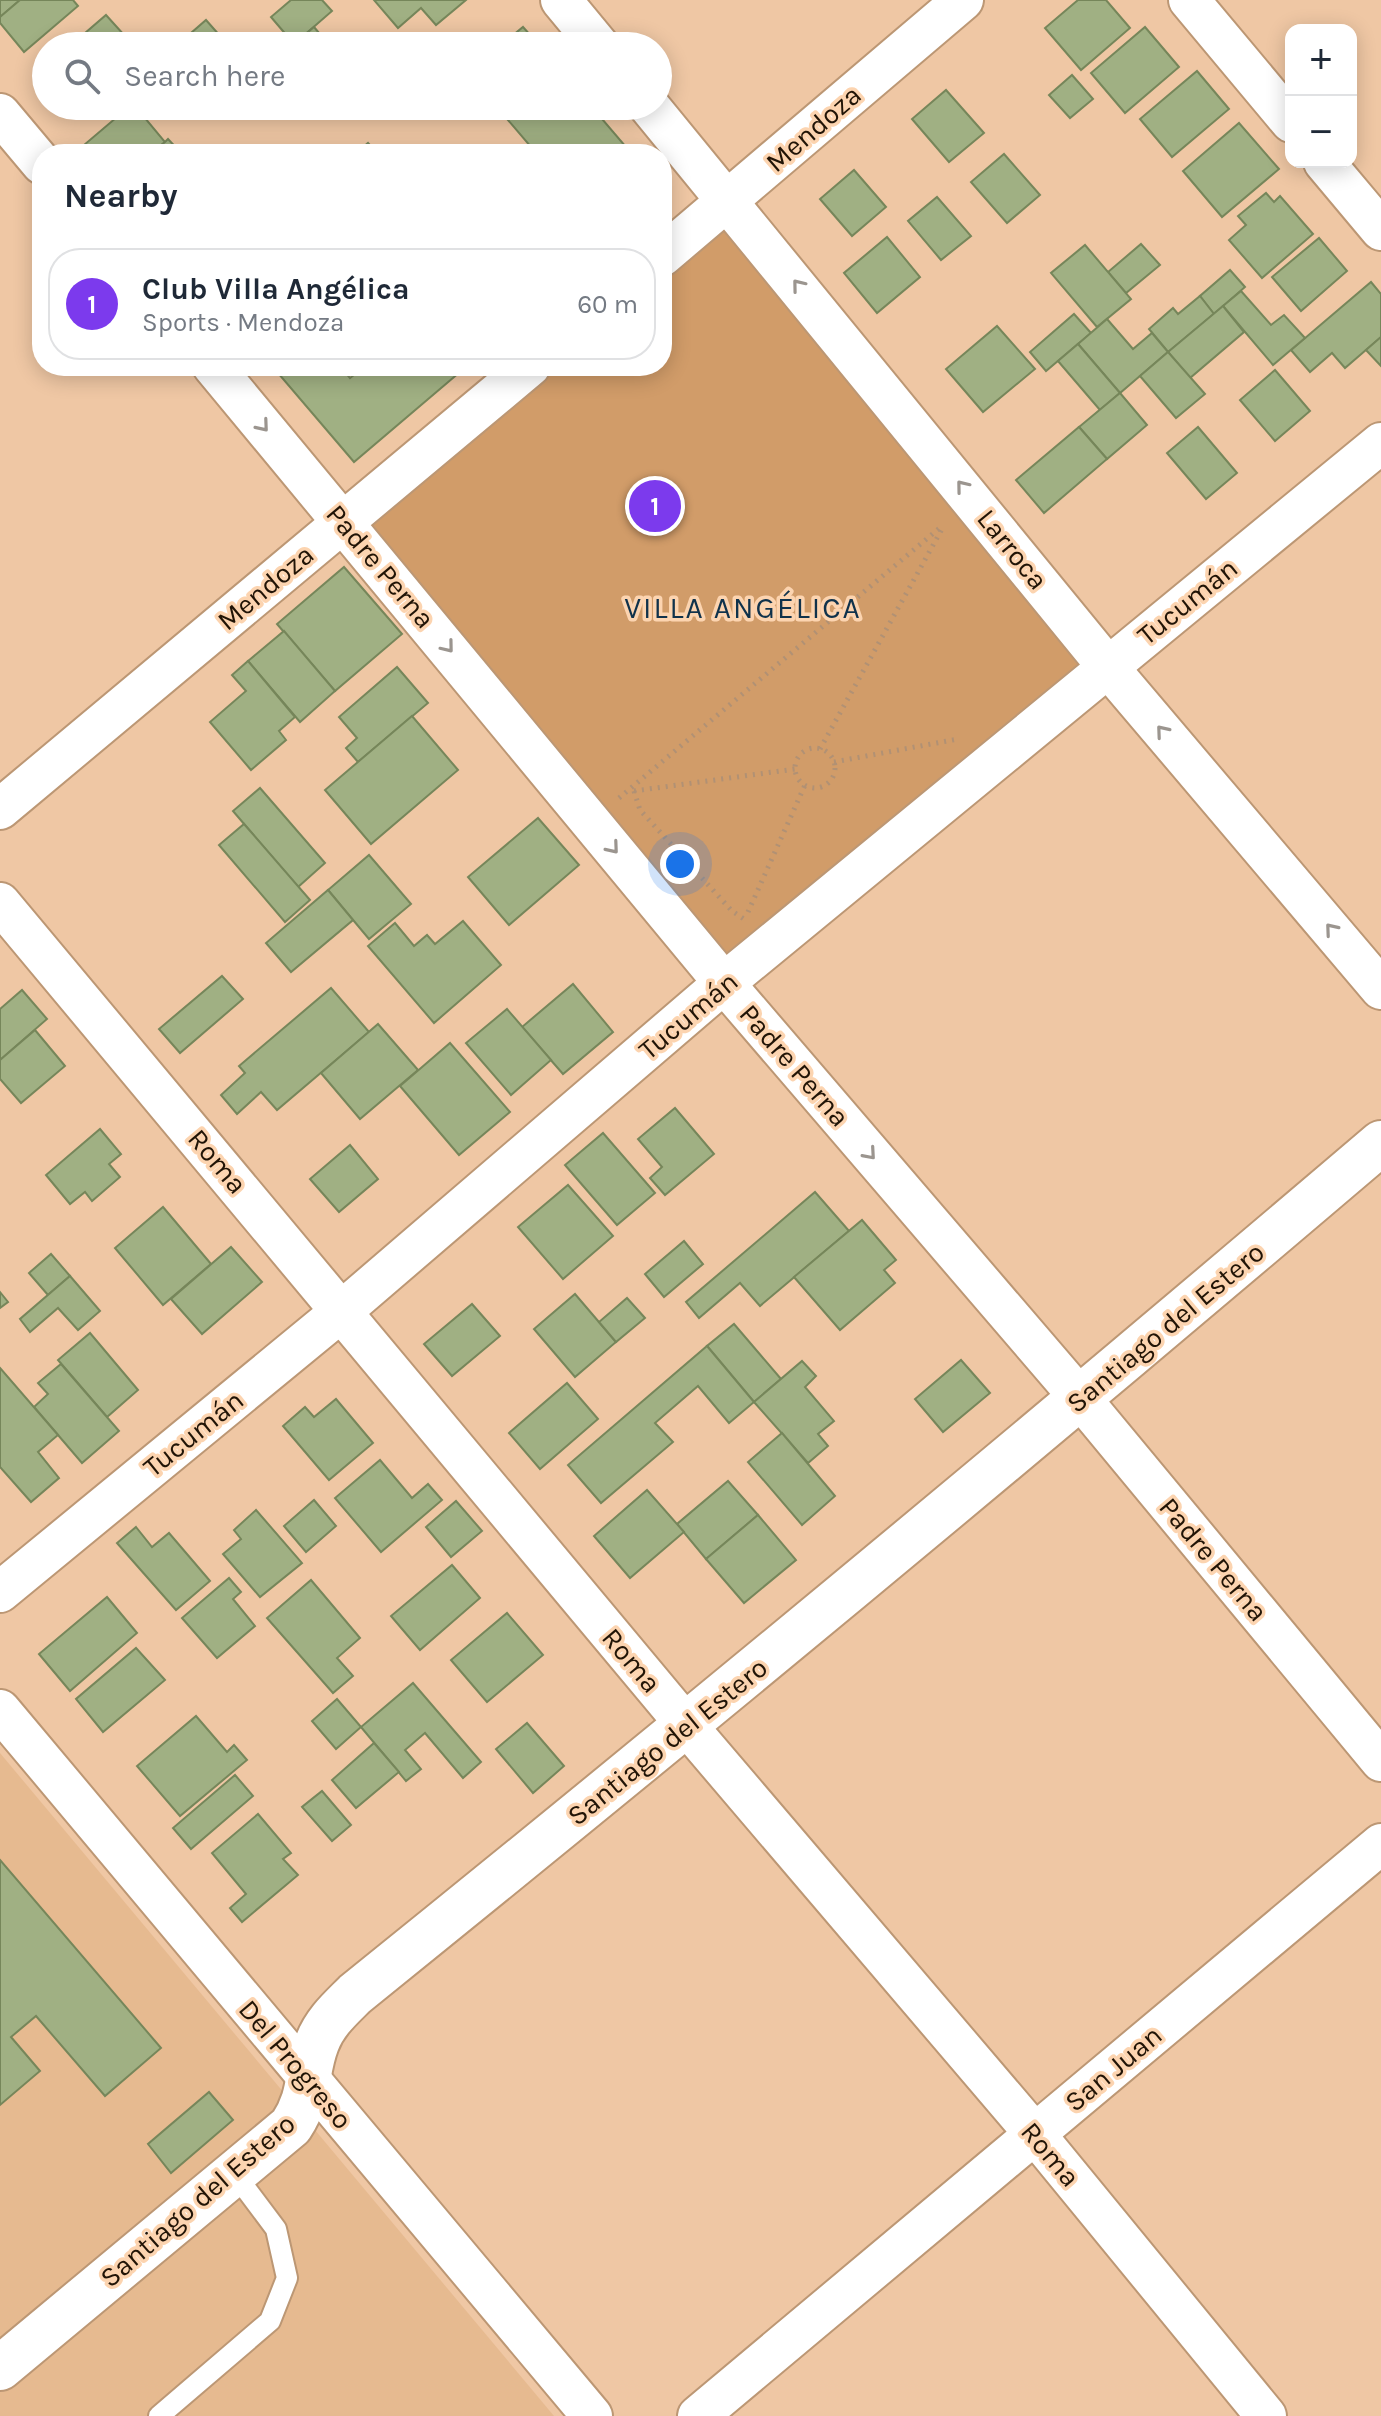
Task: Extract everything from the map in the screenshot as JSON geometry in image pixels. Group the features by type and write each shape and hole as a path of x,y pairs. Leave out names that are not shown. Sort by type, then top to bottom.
{"street":[{"path":"561,0 587,32"},
{"name":"Mendoza","path":"672,248 963,0"},
{"path":"1189,0 1285,115"},
{"path":"0,114 32,152"},
{"name":"Larroca","path":"661,120 1107,666 1381,989"},
{"path":"1329,168 1381,230"},
{"name":"Padre Perna","path":"221,376 714,971 1081,1399 1381,1761"},
{"name":"Mendoza","path":"0,809 518,376"},
{"name":"Tucumán","path":"0,1592 343,1310 714,971 1107,666 1381,443"},
{"name":"Roma","path":"0,903 343,1310 687,1726 1034,2133 1266,2416"},
{"name":"Santiago del Estero","path":"0,2368 291,2126 303,2108 311,2082 316,2046 327,2022 355,1994 687,1726 1081,1399 1381,1143"},
{"name":"Del Progreso","path":"0,1710 592,2416"},
{"name":"San Juan","path":"698,2416 1381,1844"}],"lane":[{"path":"159,2416 270,2321 287,2278 276,2229 234,2173"}],"path":[{"path":"589,819 631,792 945,524 820,749"},
{"path":"834,762 967,737 955,747"},
{"path":"820,749 834,762"},
{"path":"795,769 802,752 820,749"},
{"path":"805,785 825,784 833,774 834,762"},
{"path":"631,792 795,769"},
{"path":"795,769 805,785"},
{"path":"714,971 744,920 805,785"},
{"path":"631,792 640,810 732,911 744,920"},
{"path":"744,920 755,913"}],"shaded area":[{"path":"728,201 1107,666 724,983 344,521 518,376 672,376 672,248"},
{"path":"0,1753 554,2416 0,2416"}],"building":[{"path":"0,0 20,0 0,17"},
{"path":"20,0 73,0 78,6 47,32 32,32 32,45 24,52 0,23 0,17"},
{"path":"291,0 322,0 332,11 308,32 284,32 271,17"},
{"path":"374,0 466,0 436,25 421,8 398,28"},
{"path":"1078,0 1106,0 1130,28 1081,70 1045,28"},
{"path":"106,15 121,32 86,32"},
{"path":"206,20 217,32 192,32"},
{"path":"1145,27 1179,67 1125,113 1091,73"},
{"path":"1197,71 1229,109 1172,157 1140,119"},
{"path":"1072,75 1093,99 1070,118 1049,95"},
{"path":"946,90 984,133 949,162 912,119"},
{"path":"113,120 147,120 165,142 162,144 85,144"},
{"path":"508,120 603,120 623,144 528,144"},
{"path":"1239,123 1279,169 1222,217 1183,171"},
{"path":"1004,154 1040,195 1007,223 971,182"},
{"path":"854,170 886,207 852,236 820,199"},
{"path":"1266,193 1274,202 1280,196 1313,234 1262,278 1229,240 1246,225 1238,216"},
{"path":"937,197 971,236 941,260 908,221"},
{"path":"887,237 920,277 877,313 844,273"},
{"path":"1319,238 1347,271 1301,311 1272,277"},
{"path":"1141,244 1160,265 1126,293 1108,272"},
{"path":"1085,245 1131,299 1097,327 1051,273"},
{"path":"1230,270 1245,287 1214,314 1200,296"},
{"path":"1371,282 1381,294 1381,337 1345,368 1332,353 1310,372 1291,350"},
{"path":"1241,291 1271,325 1284,315 1305,338 1273,365 1223,306"},
{"path":"1200,296 1214,314 1168,352 1149,329 1173,308 1178,314"},
{"path":"1223,306 1244,332 1190,378 1168,352"},
{"path":"1074,314 1091,333 1046,371 1030,352"},
{"path":"1107,319 1133,349 1152,333 1168,352 1120,393 1078,344"},
{"path":"997,326 1035,369 983,412 946,369"},
{"path":"1381,337 1381,366 1366,350"},
{"path":"1078,344 1120,393 1100,410 1058,361"},
{"path":"1168,352 1205,394 1176,418 1140,376"},
{"path":"1275,370 1310,411 1275,441 1240,400"},
{"path":"281,376 455,376 354,462"},
{"path":"1120,393 1147,425 1107,459 1079,427"},
{"path":"1079,427 1107,459 1044,513 1016,480"},
{"path":"1198,427 1237,473 1206,499 1167,453"},
{"path":"344,567 402,634 335,691 277,624"},
{"path":"284,631 335,691 300,722 248,661"},
{"path":"248,661 295,717 279,731 286,740 251,770 210,722 246,691 232,675"},
{"path":"397,667 428,703 358,762 346,748 357,738 339,717"},
{"path":"412,716 458,770 371,844 325,790"},
{"path":"260,788 325,863 298,887 233,811"},
{"path":"538,818 579,865 509,925 468,877"},
{"path":"244,824 310,900 285,922 219,845"},
{"path":"369,855 411,904 369,939 328,890"},
{"path":"328,890 353,920 291,972 266,943"},
{"path":"463,921 501,965 434,1023 368,946 395,923 414,946 427,935 435,944"},
{"path":"222,976 243,999 180,1053 159,1029"},
{"path":"573,984 613,1032 563,1074 522,1027"},
{"path":"331,988 369,1032 277,1110 261,1092 237,1114 221,1095 245,1073 239,1066"},
{"path":"22,990 47,1019 0,1060 0,1009"},
{"path":"507,1009 551,1060 511,1095 466,1043"},
{"path":"378,1024 418,1070 360,1119 321,1073"},
{"path":"35,1030 65,1066 21,1103 0,1079 0,1060"},
{"path":"450,1043 510,1112 459,1155 400,1086"},
{"path":"675,1108 714,1154 665,1195 650,1178 662,1167 638,1139"},
{"path":"100,1129 121,1154 109,1164 120,1177 92,1201 85,1192 70,1204 46,1175"},
{"path":"603,1133 655,1193 617,1225 565,1165"},
{"path":"350,1145 378,1179 339,1212 310,1179"},
{"path":"568,1185 613,1236 563,1279 518,1227"},
{"path":"815,1192 849,1231 760,1306 740,1283 699,1318 686,1302"},
{"path":"163,1207 211,1264 163,1305 115,1248"},
{"path":"862,1220 896,1260 884,1270 895,1283 840,1330 794,1277"},
{"path":"684,1241 703,1264 664,1297 645,1274"},
{"path":"231,1247 262,1282 202,1334 171,1299"},
{"path":"51,1254 70,1276 48,1295 29,1273"},
{"path":"70,1276 100,1311 78,1330 58,1308 30,1332 20,1319"},
{"path":"0,1292 8,1302 0,1308"},
{"path":"575,1294 616,1342 575,1377 534,1329"},
{"path":"627,1298 645,1318 616,1342 599,1322"},
{"path":"472,1304 500,1336 452,1376 424,1344"},
{"path":"734,1324 781,1379 754,1402 707,1346"},
{"path":"90,1333 138,1390 107,1417 58,1360"},
{"path":"707,1346 754,1402 729,1423 698,1386 655,1423 673,1442 601,1503 568,1465"},
{"path":"961,1360 990,1393 943,1432 915,1399"},
{"path":"802,1361 816,1376 805,1387 834,1421 818,1434 828,1446 808,1463 754,1402"},
{"path":"61,1364 119,1431 82,1463 34,1407 48,1394 38,1383"},
{"path":"0,1368 58,1435 38,1452 59,1478 31,1502 0,1467"},
{"path":"567,1383 598,1419 540,1469 509,1433"},
{"path":"336,1399 373,1443 329,1480 283,1426 305,1407 314,1417"},
{"path":"782,1433 835,1496 802,1525 748,1462"},
{"path":"380,1460 412,1498 428,1484 442,1500 381,1552 335,1498"},
{"path":"728,1481 758,1515 706,1559 677,1524"},
{"path":"647,1490 684,1532 630,1578 594,1536"},
{"path":"314,1500 336,1526 306,1552 284,1526"},
{"path":"456,1501 482,1531 451,1557 426,1527"},
{"path":"256,1510 302,1563 260,1597 223,1554 241,1539 234,1530"},
{"path":"758,1515 796,1560 744,1603 706,1559"},
{"path":"136,1527 152,1547 169,1533 210,1581 176,1610 117,1543"},
{"path":"452,1565 480,1598 420,1650 391,1616"},
{"path":"229,1578 241,1592 233,1599 255,1626 217,1658 182,1618"},
{"path":"311,1580 360,1638 337,1658 353,1676 333,1693 267,1618"},
{"path":"107,1597 137,1633 70,1691 39,1654"},
{"path":"507,1613 543,1655 487,1702 451,1660"},
{"path":"136,1648 165,1680 103,1732 76,1699"},
{"path":"413,1683 481,1762 463,1778 425,1733 405,1750 421,1769 406,1781 361,1727"},
{"path":"337,1699 361,1727 336,1749 312,1721"},
{"path":"196,1716 227,1752 234,1745 247,1760 180,1816 137,1766"},
{"path":"527,1723 564,1766 533,1793 496,1749"},
{"path":"374,1743 399,1772 356,1808 332,1780"},
{"path":"235,1775 253,1796 191,1849 173,1828"},
{"path":"322,1791 351,1825 332,1841 302,1807"},
{"path":"258,1814 291,1853 283,1859 298,1875 242,1922 230,1908 246,1894 212,1853"},
{"path":"0,1860 161,2048 105,2096 36,2016 11,2037 40,2071 0,2105"},
{"path":"209,2092 233,2120 171,2173 148,2144"}],"place":[{"name":"Club Villa Angélica","path":"655,506"}],"district":[{"name":"VILLA ANGÉLICA","path":"743,608"}]}
